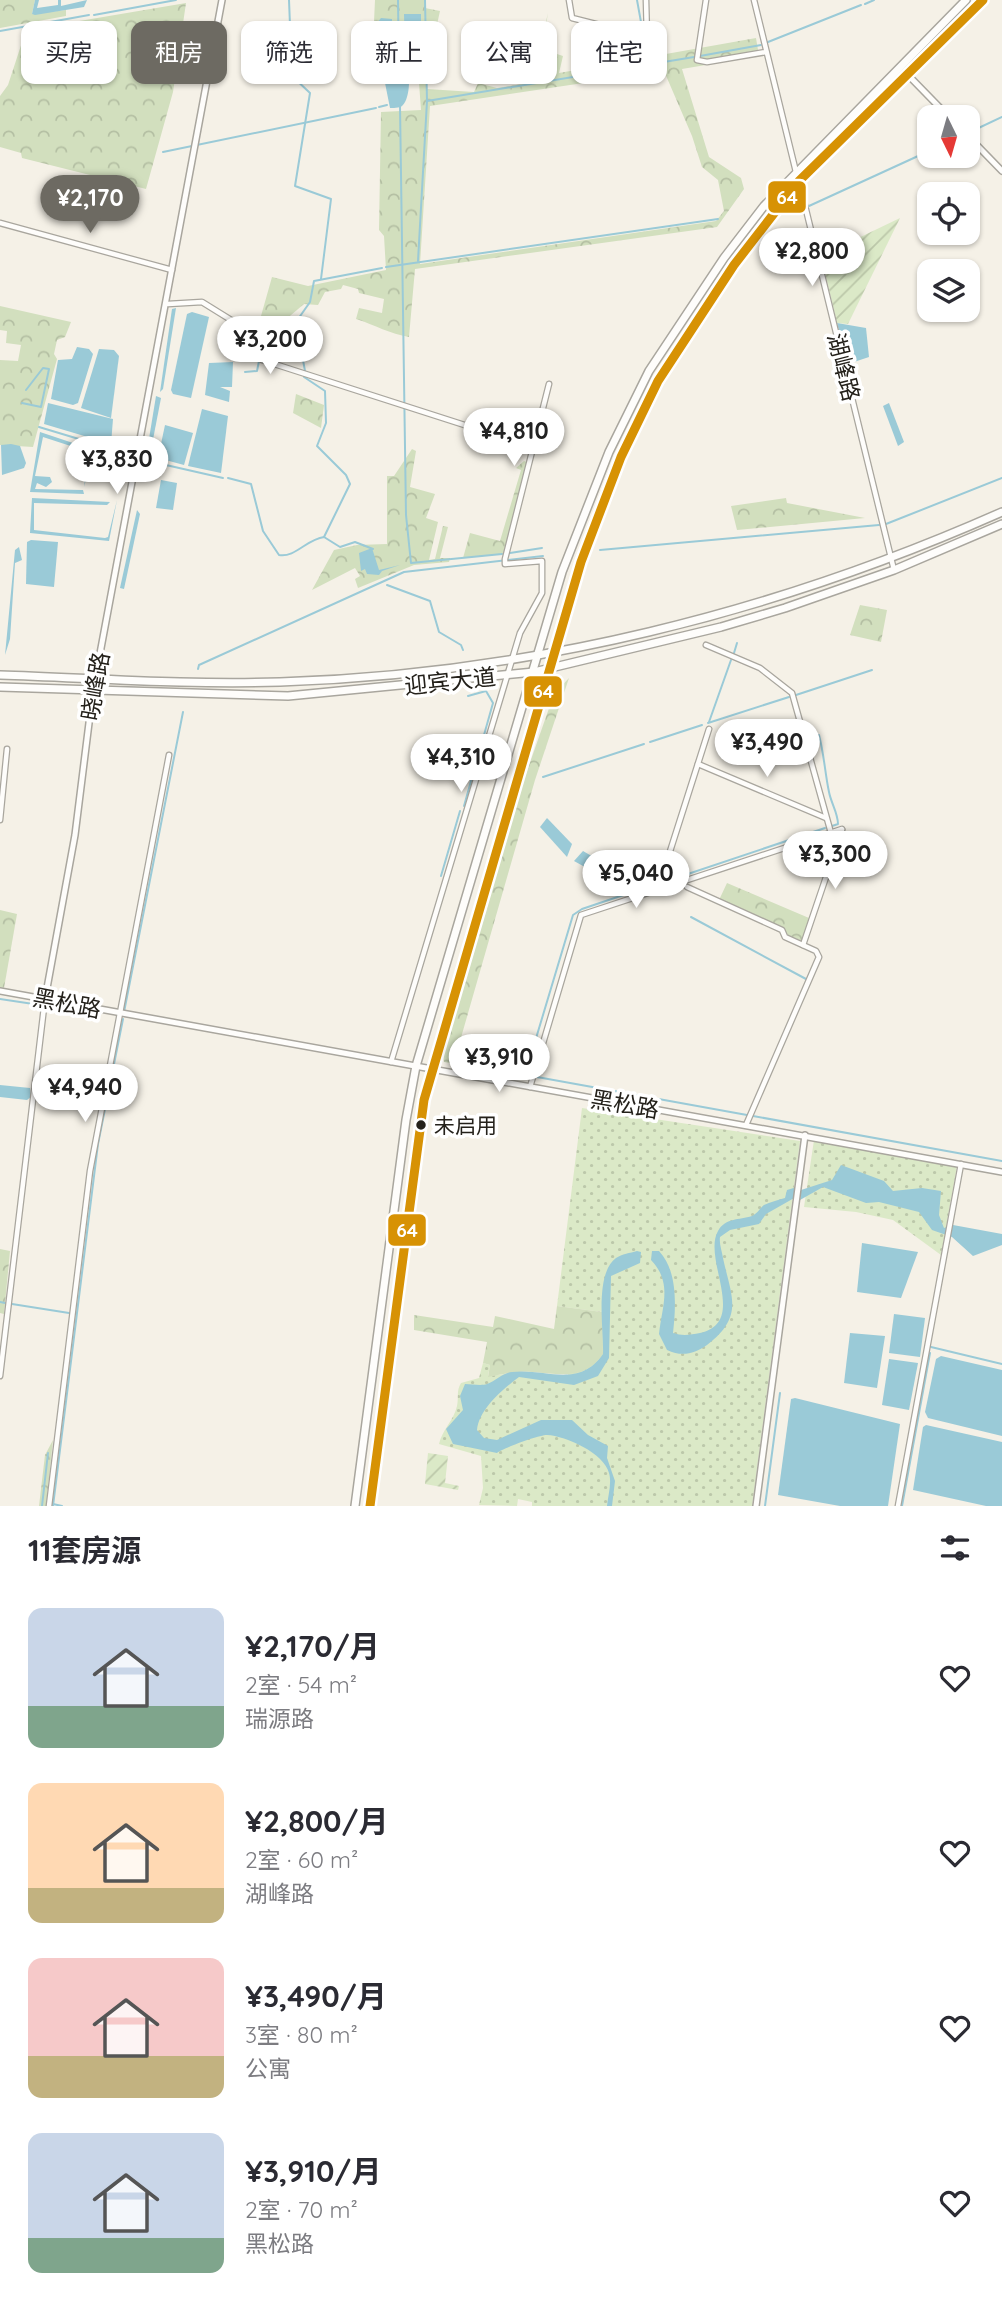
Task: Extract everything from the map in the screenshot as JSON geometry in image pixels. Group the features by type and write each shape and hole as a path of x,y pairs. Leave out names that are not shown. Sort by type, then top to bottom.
{"main road":[{"path":"355,1506 416,1066 566,562 609,452 649,371 724,258 764,206 966,0"},
{"path":"370,1506 424,1100 431,1069 581,562 621,457 658,380 734,265 799,181 983,0"},
{"name":"迎宾大道","path":"0,675 280,682 386,675 537,657 735,611 891,558 1002,512"},
{"name":"迎宾大道","path":"0,687 288,696 534,672 721,627 872,579 1002,524"},
{"path":"916,547 915,556 923,558"},
{"path":"867,566 875,572 872,579"},
{"path":"423,1043 438,1047"},
{"path":"410,1097 418,1094 424,1100"}],"street":[{"name":"晓峰路","path":"0,1376 46,999 75,835 95,678 168,304 222,0"},
{"path":"569,0 572,18 647,37 646,0"},
{"path":"706,0 697,60 707,62 766,51"},
{"name":"湖峰路","path":"754,0 894,570"},
{"path":"907,74 937,105"},
{"path":"980,148 1002,171"},
{"path":"0,223 173,270"},
{"path":"168,304 202,302 244,328 246,350 255,357 533,447"},
{"path":"391,1063 520,633 542,593 542,561 505,560 548,384"},
{"path":"706,645 760,668 792,693 831,833"},
{"path":"658,890 709,729"},
{"path":"0,820 7,749"},
{"path":"49,1504 90,1171 169,755"},
{"path":"698,764 826,818"},
{"path":"530,1087 581,915 842,829 803,945"},
{"path":"687,887 782,930 785,937 816,951 819,957 746,1125"},
{"name":"黑松路","path":"0,991 1002,1172"},
{"path":"756,1506 805,1135"},
{"path":"898,1506 961,1164"}],"green space":[{"path":"0,0 35,0 32,14 66,10 66,16 21,21 21,24 0,28"},
{"path":"375,0 425,0 425,8 440,11 438,21 374,21"},
{"path":"186,3 183,21 131,21 131,84 174,84 146,189 22,158 21,153 0,147 0,96 8,85 21,45 21,84 117,84 117,21 79,21"},
{"path":"756,38 759,56 682,69 709,157 741,178 744,189 717,227 415,269 409,337 356,319 359,308 382,313 384,299 359,293 358,289 343,285 341,289 325,292 318,305 304,304 284,321 261,316 272,277 308,286 386,270 384,236 379,230 381,112 421,110 419,84 427,84 427,89 474,92 478,84 497,88 522,84 557,84 557,54 563,56 559,73 571,71 571,84 577,84 430,106 420,264 716,221 724,211 718,180 702,167 667,78 667,54"},
{"path":"900,218 848,324 837,323 821,256"},
{"path":"0,306 71,322 65,337 57,340 54,354 57,359 33,447 0,445 0,360 18,361 21,345 6,343 7,331 0,330"},
{"path":"296,394 324,405 321,428 293,413"},
{"path":"412,449 416,451 410,487 435,494 426,518 438,522 429,560 435,559 443,526 448,527 440,558 450,558 449,562 414,565 358,588 355,579 360,576 355,568 312,590 334,550 357,545 387,544 387,476 394,476"},
{"path":"524,461 527,462 504,554 463,558 470,533 500,541 521,470 516,468"},
{"path":"786,498 787,503 865,518 737,530 731,506"},
{"path":"860,605 887,610 881,642 850,635"},
{"path":"569,678 535,780 456,1055 450,1063 444,1062 443,1053 513,811 554,694"},
{"path":"727,883 809,918 802,941 788,935 783,928 719,900"},
{"path":"0,910 17,914 4,988 0,987"},
{"path":"582,1108 800,1141 752,1506 532,1506 532,1502 518,1499 517,1506 479,1505 483,1488 481,1456 439,1444 458,1403 461,1383 479,1378 483,1363 490,1365 488,1376 524,1372 567,1376 602,1312 557,1306"},
{"path":"814,1140 957,1166 941,1255 893,1220 856,1212 804,1207"},
{"path":"0,1249 10,1251 4,1314 0,1313"},
{"path":"557,1306 602,1312 603,1354 596,1363 580,1372 521,1372 488,1377 490,1365 483,1363 487,1342 414,1330 414,1315 493,1327 495,1316 554,1329"},
{"path":"53,1440 46,1506 39,1506 45,1455"},
{"path":"428,1453 448,1456 445,1483 459,1486 458,1490 425,1484"}],"water":[{"path":"35,0 39,0 37,8 58,5 58,0 61,0 61,6 87,0 84,7 35,15 32,14"},
{"path":"404,14 421,14 421,21 404,21"},
{"path":"381,18 392,19 392,21 379,21"},
{"path":"385,84 409,84 408,95 401,107 390,108"},
{"path":"176,308 163,389 160,392 172,309"},
{"path":"192,312 209,317 191,398 173,394 171,390 187,314"},
{"path":"837,323 866,328 869,357 848,364"},
{"path":"77,347 89,349 93,354 78,403 73,405 51,399 58,360 72,359"},
{"path":"99,349 114,350 119,356 111,418 81,408"},
{"path":"233,362 232,387 220,387 230,391 229,402 205,395 209,363"},
{"path":"156,396 161,398 150,455 146,457"},
{"path":"48,403 113,419 111,444 44,424"},
{"path":"889,403 904,442 898,446 883,406"},
{"path":"202,409 228,416 221,473 188,466"},
{"path":"165,425 193,433 184,465 158,458"},
{"path":"40,432 94,450 84,487 89,452 43,437 35,476 50,477 52,482 46,487 37,483 35,489 83,490 84,494 30,492"},
{"path":"1,445 20,446 26,463 24,468 2,475"},
{"path":"161,480 177,483 173,510 156,508"},
{"path":"32,498 110,502 107,505 34,503 34,530 105,538 108,537 117,500 109,541 30,533"},
{"path":"137,510 140,514 124,589 120,588"},
{"path":"27,542 58,542 54,587 26,584"},
{"path":"19,547 22,560 15,563 10,639 5,655 15,550"},
{"path":"372,548 379,570 400,565 382,571 379,575 367,574 365,569 361,571 359,553"},
{"path":"547,818 572,844 567,857 540,827"},
{"path":"583,851 607,865 603,877 574,861"},
{"path":"0,1085 30,1088 31,1097 27,1100 0,1097"},
{"path":"841,1165 884,1181 893,1191 922,1188 941,1191 939,1215 944,1228 953,1225 1002,1234 1002,1245 973,1256 952,1237 932,1230 919,1212 879,1202 866,1203 823,1187 800,1200 801,1190 832,1180"},
{"path":"797,1187 796,1197 766,1214 759,1224 730,1230 720,1237 732,1305 727,1325 697,1351 683,1354 667,1350 659,1334 664,1286 658,1269 651,1260 652,1251 659,1251 665,1259 673,1279 673,1333 700,1333 714,1327 721,1316 723,1303 715,1257 718,1231 728,1222 752,1216 764,1205 785,1198 787,1190"},
{"path":"862,1243 918,1252 901,1298 857,1292"},
{"path":"641,1252 640,1263 611,1276 609,1358 598,1376 574,1385 519,1377 487,1407 477,1430 484,1438 497,1440 541,1420 572,1420 588,1435 608,1446 607,1458 615,1481 612,1506 607,1506 610,1481 606,1466 592,1452 574,1442 547,1435 521,1442 497,1453 453,1444 446,1429 463,1410 460,1396 465,1384 487,1384 512,1372 573,1374 594,1365 603,1354 602,1289 609,1266 616,1258"},
{"path":"894,1314 925,1318 920,1357 889,1353"},
{"path":"850,1333 885,1336 877,1388 844,1383"},
{"path":"941,1356 1002,1370 1002,1436 928,1418 925,1412 936,1359"},
{"path":"889,1359 918,1363 909,1410 882,1405"},
{"path":"791,1399 900,1424 888,1506 840,1506 778,1495"},
{"path":"926,1425 1002,1442 1002,1506 986,1506 913,1490 923,1427"}],"waterway":[{"path":"94,15 176,0"},
{"path":"289,0 292,76 310,93 295,186 331,199 321,279"},
{"path":"398,0 398,21"},
{"path":"418,261 427,101 425,0"},
{"path":"637,0 641,21"},
{"path":"865,4 874,0"},
{"path":"768,42 861,5"},
{"path":"0,31 89,15"},
{"path":"700,56 761,45"},
{"path":"427,101 694,57"},
{"path":"379,107 387,105"},
{"path":"400,106 406,515 411,563 502,554"},
{"path":"163,152 376,108"},
{"path":"980,127 1002,117"},
{"path":"809,206 917,156"},
{"path":"386,267 718,219"},
{"path":"305,371 296,322 310,302 314,281 382,268"},
{"path":"245,372 257,371 259,361 248,357"},
{"path":"22,403 41,407 49,369 43,368 26,390"},
{"path":"304,377 325,391 326,423 317,446 346,475 350,484 324,537"},
{"path":"39,427 132,455"},
{"path":"144,460 223,478"},
{"path":"228,478 251,484 263,531 279,555 290,554 324,537 340,547 355,542 373,549"},
{"path":"886,524 1002,478"},
{"path":"600,550 879,525"},
{"path":"510,553 542,548"},
{"path":"198,669 199,665 404,572 543,556"},
{"path":"387,585 430,601 439,632 461,645 463,650"},
{"path":"734,653 737,643"},
{"path":"709,722 731,660"},
{"path":"796,695 872,670"},
{"path":"464,806 493,703 486,691 468,696"},
{"path":"708,723 789,697"},
{"path":"124,1012 183,712"},
{"path":"650,742 702,725"},
{"path":"819,735 829,792 838,820 838,824 832,826"},
{"path":"543,777 644,744"},
{"path":"441,876 460,811"},
{"path":"664,882 825,828"},
{"path":"525,1075 573,915 582,909 656,884"},
{"path":"691,917 806,979"},
{"path":"0,999 40,1005"},
{"path":"53,1506 98,1144 123,1019"},
{"path":"456,1063 530,1076"},
{"path":"537,1077 747,1115"},
{"path":"753,1116 1002,1161"},
{"path":"0,1302 5,1303"},
{"path":"12,1304 69,1313"},
{"path":"931,1347 1002,1364"},
{"path":"902,1506 930,1353"},
{"path":"765,1506 780,1393"},
{"path":"42,1506 48,1453"},
{"path":"53,1504 62,1506"}],"transit line":[{"name":"64","path":"370,1506 424,1100 581,562 621,457 658,381 734,265 799,181 983,0"}],"place":[{"name":"未启用","path":"421,1125"}]}
